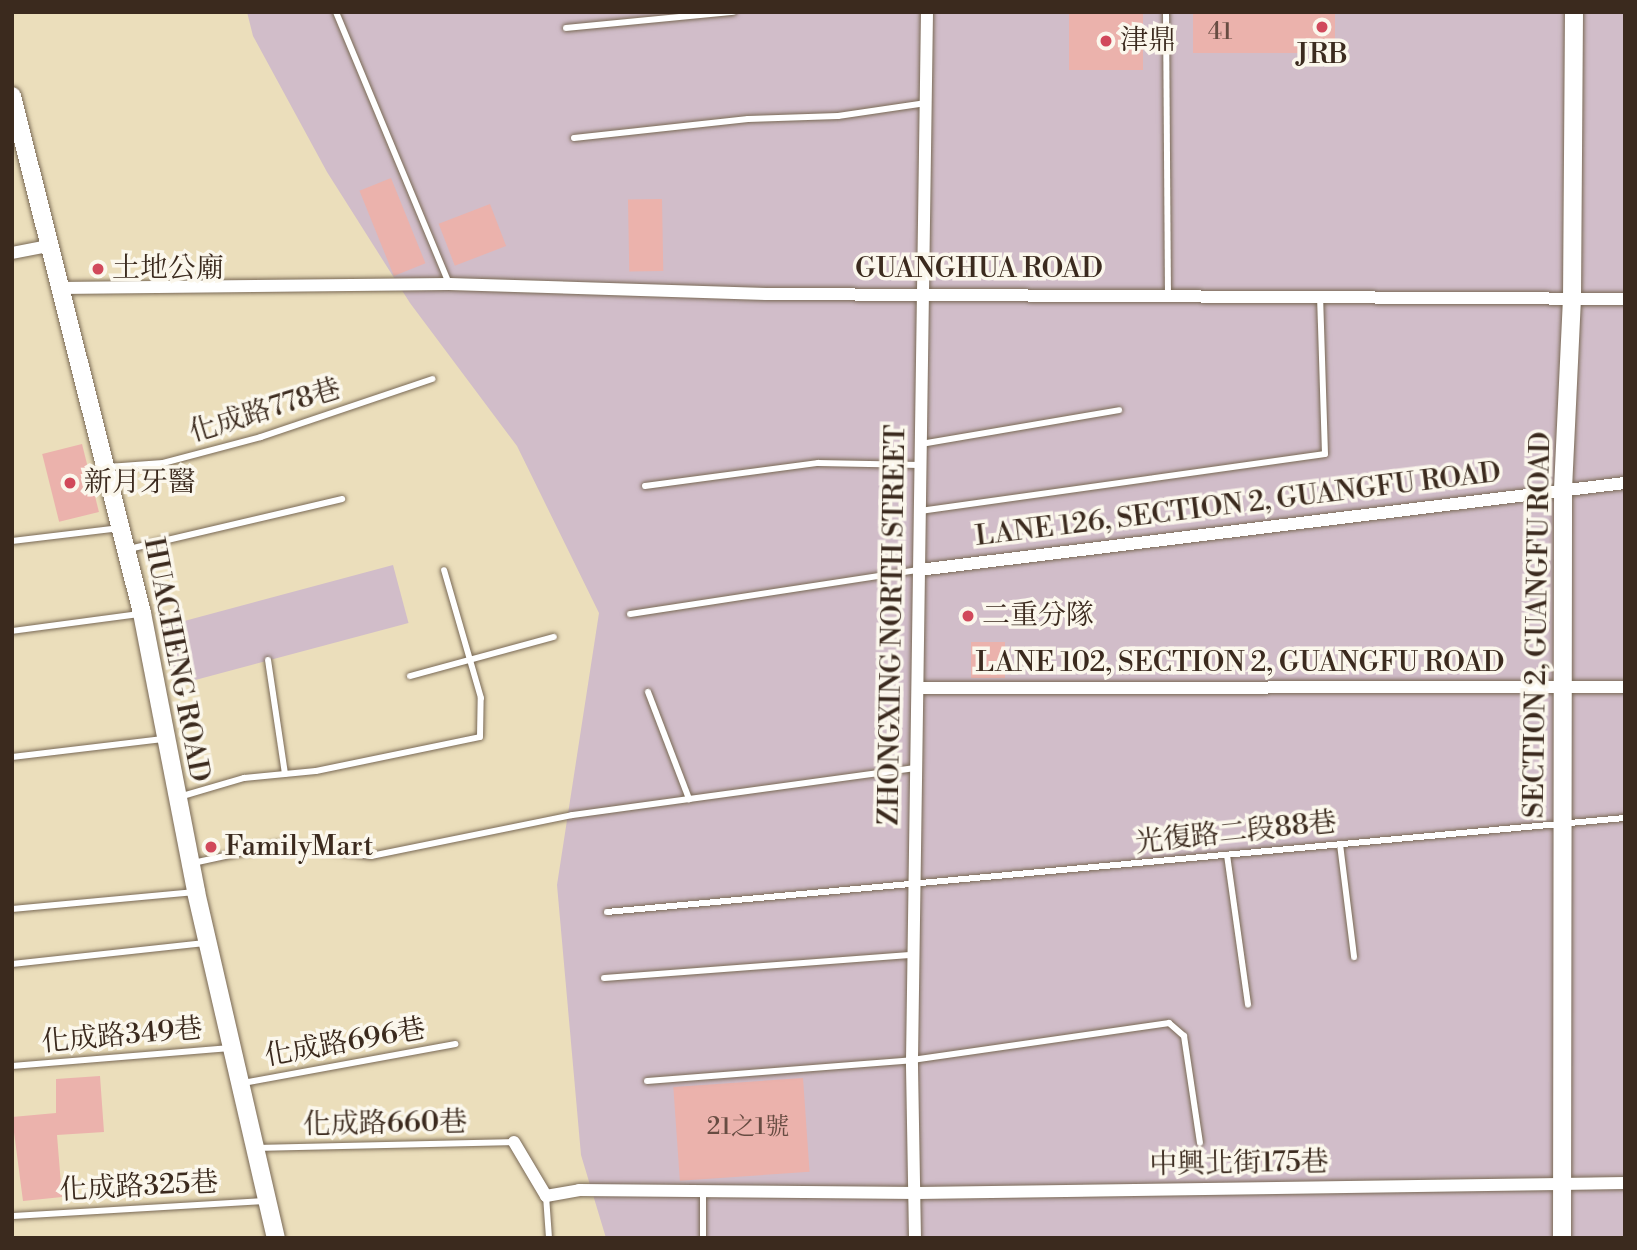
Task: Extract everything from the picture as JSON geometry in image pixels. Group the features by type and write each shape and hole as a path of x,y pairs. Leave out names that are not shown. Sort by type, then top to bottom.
{"street":[{"name":"ZHONGXING NORTH STREET","path":"915,1238 913,955 927,12"},
{"name":"SECTION 2, GUANGFU ROAD","path":"1562,1238 1563,489 1573,299 1574,12"},
{"name":"HUACHENG ROAD","path":"12,96 142,613 196,892 276,1238"},
{"path":"12,253 49,246"},
{"name":"GUANGHUA ROAD","path":"59,288 449,284 766,294 922,291 1625,299"},
{"name":"LANE 126, SECTION 2, GUANGFU ROAD","path":"919,570 1625,483"},
{"name":"LANE 102, SECTION 2, GUANGFU ROAD","path":"919,688 1625,687"},
{"path":"514,1142 546,1196"},
{"name":"中興北街175巷","path":"546,1196 579,1190 916,1193 1625,1184"}],"lane":[{"path":"336,12 449,284"},
{"path":"566,28 733,12"},
{"path":"1166,12 1168,295"},
{"path":"575,138 748,119 838,116 926,103"},
{"path":"920,510 1325,454 1320,296"},
{"name":"化成路778巷","path":"106,467 163,463 249,440 432,379"},
{"path":"921,444 1119,410"},
{"path":"645,486 818,463 920,465"},
{"path":"127,549 342,499"},
{"path":"12,541 122,527"},
{"path":"177,798 244,778 285,774 480,737 481,698 444,570"},
{"path":"630,614 919,570"},
{"path":"12,631 142,613"},
{"path":"410,676 471,657 554,637"},
{"path":"268,660 285,774"},
{"path":"648,692 690,799"},
{"path":"12,757 165,739"},
{"path":"190,863 279,844 371,856 572,815 916,768"},
{"name":"光復路二段88巷","path":"607,912 914,887 1625,818"},
{"path":"1340,844 1354,957"},
{"path":"1227,855 1248,1005"},
{"path":"12,909 196,892"},
{"path":"12,964 208,942"},
{"path":"604,978 913,955"},
{"path":"647,1081 912,1060 1169,1023 1184,1036 1200,1143"},
{"name":"化成路696巷","path":"242,1083 455,1044"},
{"name":"化成路349巷","path":"12,1066 234,1048"},
{"name":"化成路660巷","path":"256,1148 514,1142"},
{"path":"703,1191 704,1238"},
{"path":"546,1196 549,1238"},
{"name":"化成路325巷","path":"12,1216 268,1200"}],"shaded area":[{"path":"247,12 1625,12 1625,1238 606,1238 581,1155 557,885 599,613 517,446 410,303 327,172 253,36"},
{"path":"393,565 409,623 175,686 159,628"}],"building":[{"name":"津鼎","path":"1069,12 1143,12 1143,70 1069,70"},
{"path":"1193,12 1335,12 1335,41 1300,41 1300,53 1193,53"},
{"path":"391,178 425,263 394,276 359,191"},
{"path":"662,199 663,271 629,272 628,200"},
{"path":"490,204 506,246 455,266 439,224"},
{"name":"新月牙醫","path":"82,444 99,512 59,522 42,454"},
{"path":"971,642 1005,642 1005,678 971,678"},
{"path":"100,1076 104,1132 57,1135 62,1197 23,1201 12,1117 56,1113 56,1079"},
{"path":"803,1078 810,1172 680,1181 673,1087"}],"place":[{"name":"JRB","path":"1322,27"},
{"name":"津鼎","path":"1106,41"},
{"name":"土地公廟","path":"98,269"},
{"name":"新月牙醫","path":"70,483"},
{"name":"二重分隊","path":"968,616"},
{"name":"FamilyMart","path":"211,847"}]}
